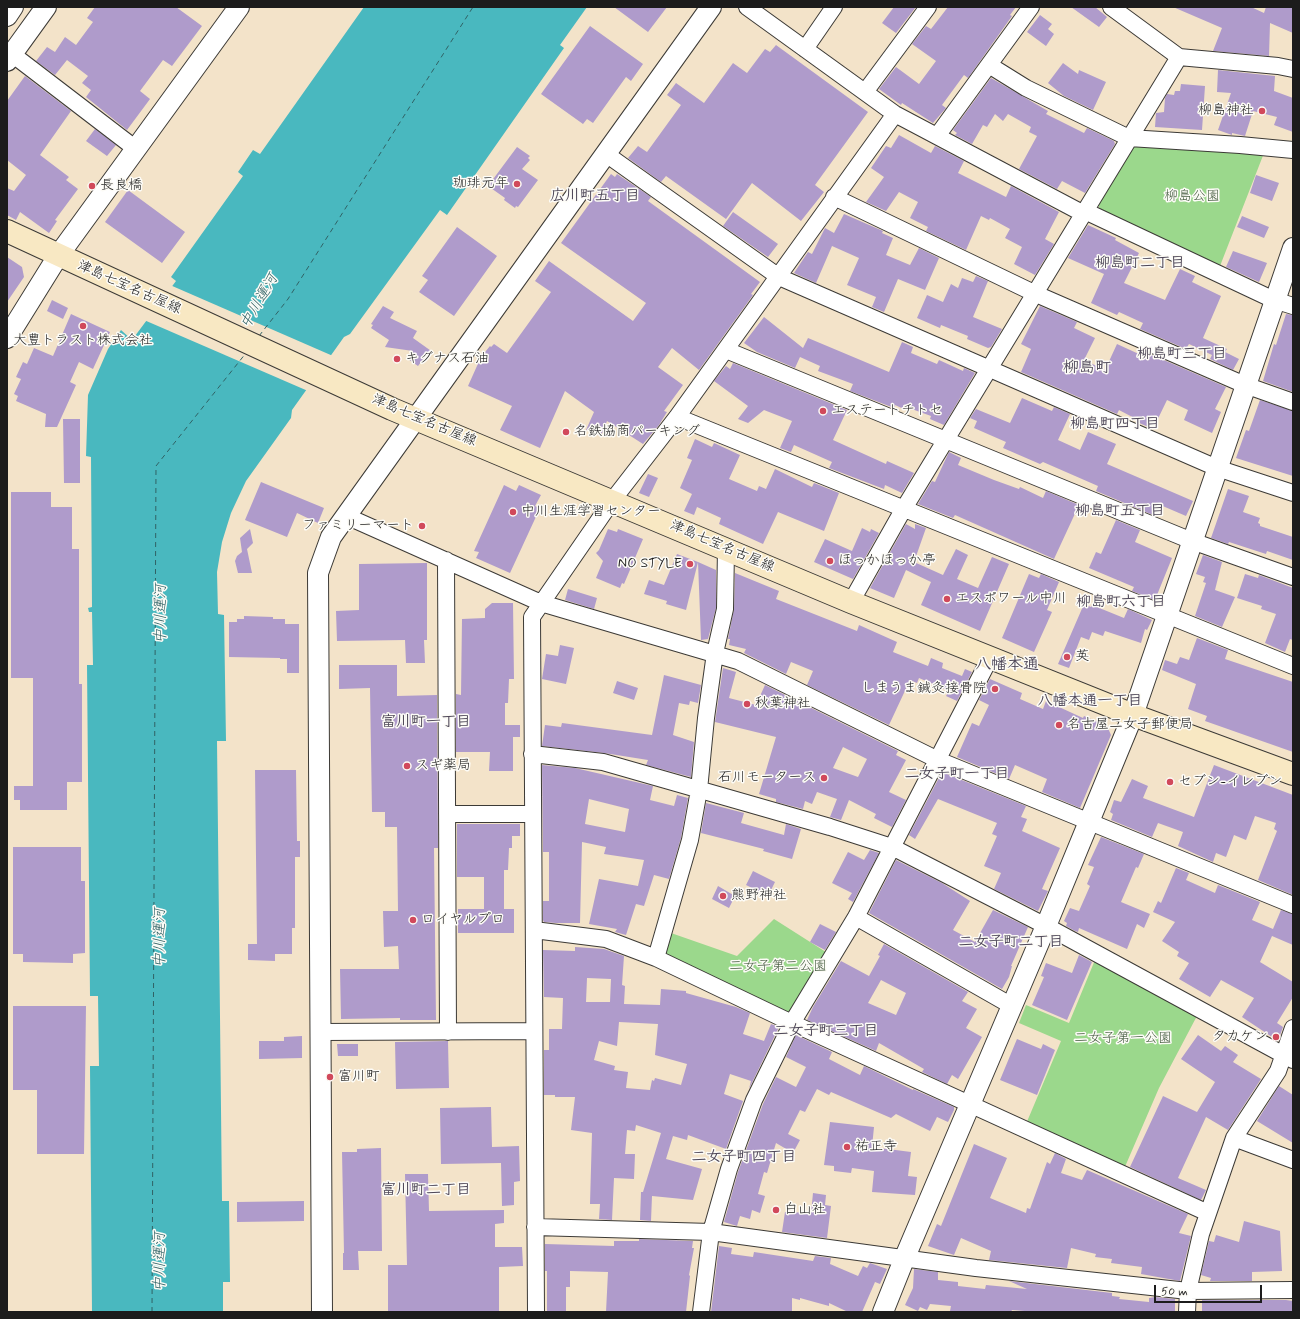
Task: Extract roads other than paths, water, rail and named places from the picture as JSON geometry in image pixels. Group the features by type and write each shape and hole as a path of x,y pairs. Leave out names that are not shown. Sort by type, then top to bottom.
{"main road":[{"name":"津島七宝名古屋線","path":"7,231 58,256 329,380 851,602 1133,715 1293,774"}],"street":[{"path":"7,16 13,7"},
{"path":"46,7 9,57 136,149"},
{"path":"7,338 58,256 239,7"},
{"path":"322,1312 318,573 331,537 711,7"},
{"path":"747,7 895,114 1085,212 1274,300 1293,306"},
{"path":"805,48 834,7"},
{"path":"865,92 928,7"},
{"path":"937,136 1031,7"},
{"path":"1111,7 1179,58 1278,66 1293,69"},
{"path":"851,602 903,510 1179,58"},
{"path":"989,65 1026,88 1129,138 1293,150"},
{"path":"536,1312 532,617 612,501 677,418 895,114"},
{"path":"606,154 779,277 1217,468 1293,493"},
{"path":"834,198 1036,294 1245,385 1293,402"},
{"path":"883,1312 904,1257 1046,926 1133,715 1293,248"},
{"path":"726,350 1192,541 1293,576"},
{"path":"677,418 1293,666"},
{"path":"346,516 541,603 738,661 938,760 1293,905"},
{"path":"656,958 690,840 699,790 705,726 715,653 725,609 726,549"},
{"path":"446,560 448,1032"},
{"path":"701,1312 711,1232 729,1169 754,1100 792,1023 856,917 990,658"},
{"path":"532,754 603,762 830,827 892,847 1046,926 1288,1058"},
{"path":"447,814 533,814"},
{"path":"856,917 1012,1006"},
{"path":"534,930 606,939 656,958 792,1023 1208,1213"},
{"path":"1187,1312 1188,1291 1208,1213 1234,1138 1288,1058 1293,1028"},
{"path":"320,1032 534,1031"},
{"path":"1234,1138 1293,1160"},
{"path":"535,1227 711,1232 904,1257 976,1268 1188,1291 1293,1290"}],"water":[{"name":"中川運河","path":"364,7 587,7 560,45 564,48 447,215 440,210 350,334 344,337 292,410 291,418 246,481 231,513 222,542 217,572 218,614 224,615 226,741 217,741 222,1201 229,1201 230,1282 223,1282 223,1312 92,1312 90,1066 99,1066 98,996 90,996 87,665 93,665 92,612 89,612 88,608 92,607 91,457 86,456 88,395 108,349 121,330 132,340 176,281 171,277 243,176 238,172 253,150 260,154"}],"place":[{"name":"柳島神社","path":"1262,111"},
{"name":"珈琲元年","path":"517,184"},
{"name":"長良橋","path":"92,186"},
{"name":"大豊トラスト株式会社","path":"83,326"},
{"name":"キグナス石油","path":"397,359"},
{"name":"エステートチトセ","path":"823,411"},
{"name":"名鉄協商パーキング","path":"566,432"},
{"name":"中川生涯学習センター","path":"513,512"},
{"name":"ファミリーマート","path":"422,526"},
{"name":"ほっかほっか亭","path":"830,561"},
{"name":"NO STYLE","path":"690,564"},
{"name":"エスポワール中川","path":"947,599"},
{"name":"英","path":"1067,657"},
{"name":"しまうま鍼灸接骨院","path":"995,689"},
{"name":"秋葉神社","path":"747,704"},
{"name":"名古屋二女子郵便局","path":"1059,725"},
{"name":"スギ薬局","path":"407,766"},
{"name":"石川モータース","path":"824,778"},
{"name":"セブン-イレブン","path":"1170,782"},
{"name":"熊野神社","path":"723,896"},
{"name":"ロイヤルプロ","path":"413,920"},
{"name":"タカケン","path":"1276,1037"},
{"name":"富川町","path":"330,1077"},
{"name":"祐正寺","path":"847,1147"},
{"name":"白山社","path":"776,1210"}],"district":[{"name":"広川町五丁目","path":"595,197"},
{"name":"柳島町二丁目","path":"1140,264"},
{"name":"柳島町三丁目","path":"1182,355"},
{"name":"柳島町","path":"1087,369"},
{"name":"柳島町四丁目","path":"1115,425"},
{"name":"柳島町五丁目","path":"1120,512"},
{"name":"柳島町六丁目","path":"1121,603"},
{"name":"八幡本通","path":"1007,666"},
{"name":"八幡本通一丁目","path":"1090,702"},
{"name":"富川町一丁目","path":"426,723"},
{"name":"二女子町一丁目","path":"957,775"},
{"name":"二女子町二丁目","path":"1011,943"},
{"name":"二女子町三丁目","path":"826,1032"},
{"name":"二女子町四丁目","path":"744,1158"},
{"name":"富川町二丁目","path":"426,1191"}],"park label":[{"name":"柳島公園","path":"1192,197"},
{"name":"二女子第二公園","path":"778,967"},
{"name":"二女子第一公園","path":"1123,1039"}]}
